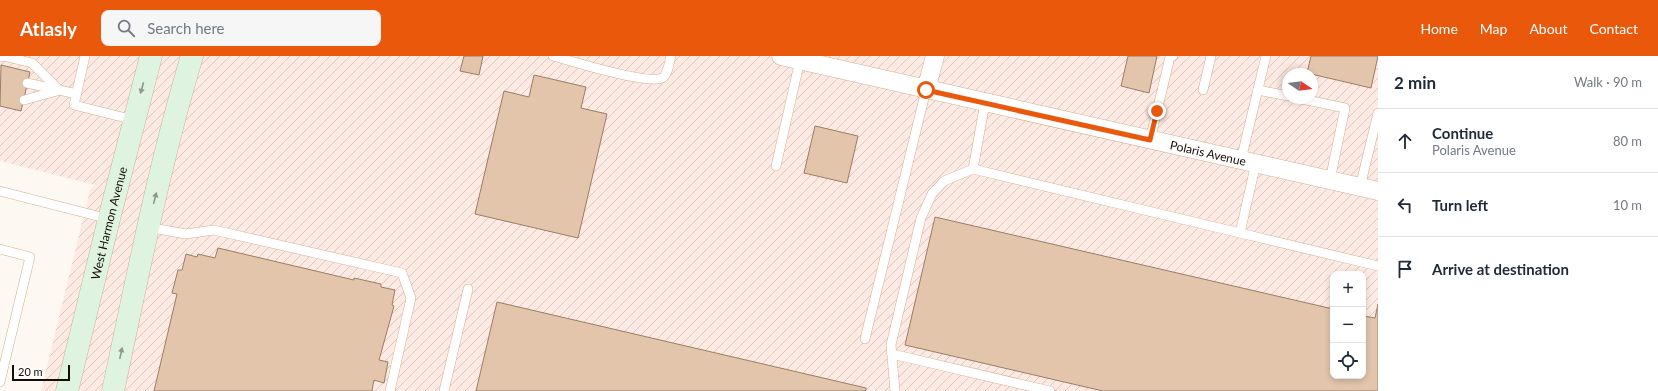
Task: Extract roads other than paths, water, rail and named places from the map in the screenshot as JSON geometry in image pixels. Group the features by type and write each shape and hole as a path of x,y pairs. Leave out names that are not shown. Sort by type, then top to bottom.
{"main road":[{"name":"West Harmon Avenue","path":"67,391 151,56"},
{"path":"165,158 175,70 178,56"},
{"path":"113,391 148,227 192,56"}],"street":[{"name":"Polaris Avenue","path":"781,56 1378,191"},
{"path":"926,90 934,56"}],"lane":[{"path":"0,57 3,56 32,63 59,90"},
{"path":"86,56 74,105 134,120"},
{"path":"553,56 645,80 661,79 666,75 671,56"},
{"path":"1150,140 1170,57 1173,56"},
{"path":"1202,90 1211,56"},
{"path":"1240,233 1258,90 1266,56"},
{"path":"776,166 800,60"},
{"path":"27,83 77,94"},
{"path":"24,100 59,90"},
{"path":"865,339 926,90"},
{"path":"1258,90 1282,95"},
{"path":"1318,102 1345,108 1330,180"},
{"path":"973,169 985,103"},
{"path":"1360,187 1376,133 1378,113"},
{"path":"895,391 891,345 924,212 932,194 944,181 973,169 1378,266"},
{"path":"0,191 109,219"},
{"path":"148,227 186,234 214,230 402,273 411,298 390,391"},
{"path":"0,249 30,257 0,382"},
{"path":"444,391 468,289"},
{"path":"892,354 1050,391"}]}
